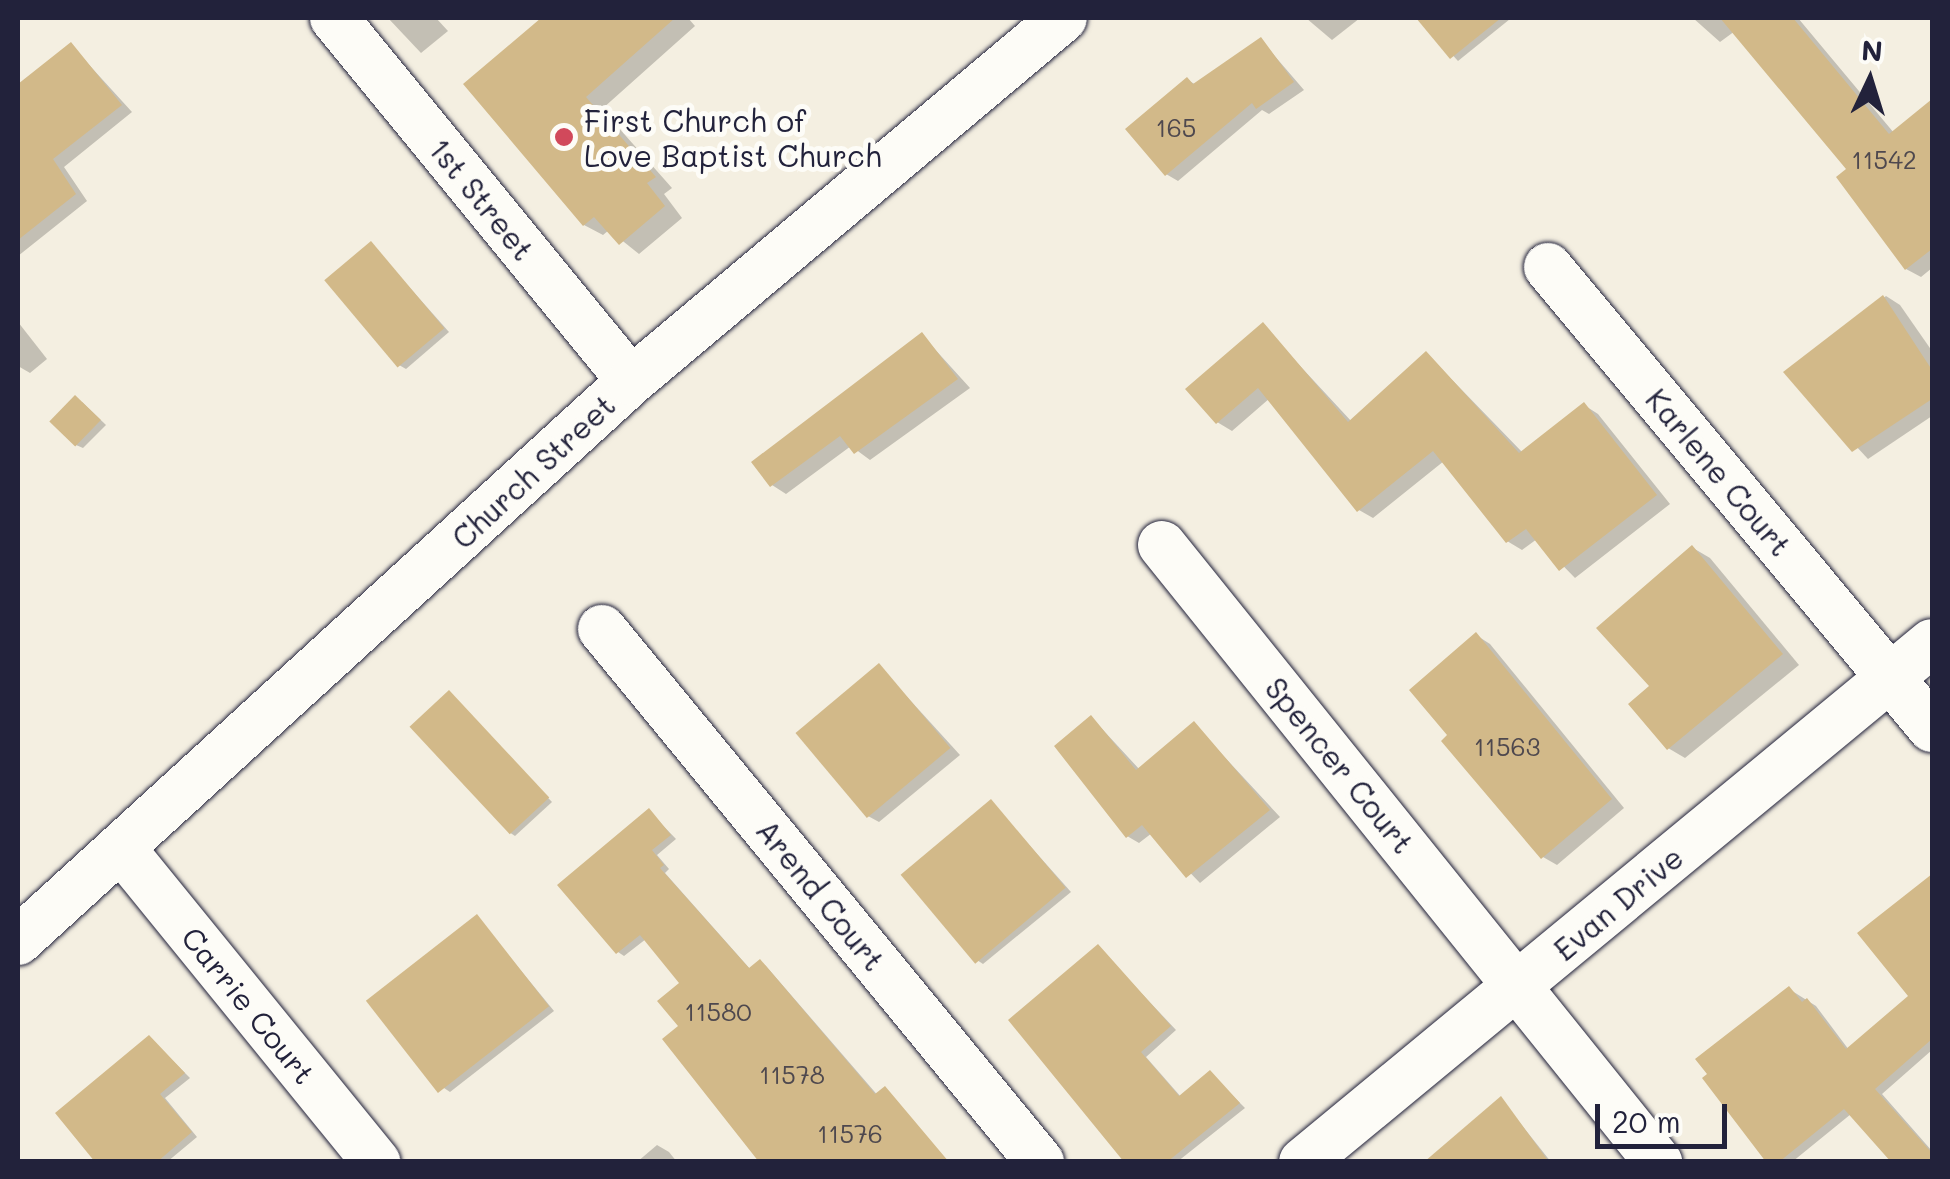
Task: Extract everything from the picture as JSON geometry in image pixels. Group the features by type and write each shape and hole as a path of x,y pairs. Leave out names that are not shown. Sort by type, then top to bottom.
{"street":[{"name":"1st Street","path":"334,18 630,381"},
{"name":"Church Street","path":"18,942 630,381 1063,18"},
{"name":"Karlene Court","path":"1548,267 1932,728"},
{"name":"Spencer Court","path":"1162,544 1658,1162"},
{"name":"Arend Court","path":"602,629 1040,1162"},
{"name":"Evan Drive","path":"1303,1162 1932,643"},
{"name":"Carrie Court","path":"121,848 376,1162"}],"building":[{"name":"First Church of Love Baptist Church","path":"541,18 675,18 586,97 656,177 647,183 665,206 619,245 594,217 583,226 463,84"},
{"path":"1416,18 1501,18 1450,59"},
{"path":"1720,18 1793,18 1889,134 1932,99 1932,249 1905,270 1836,177 1846,169"},
{"path":"1261,37 1294,82 1256,109 1252,103 1165,176 1125,129 1187,77 1193,84"},
{"path":"71,42 122,105 53,159 76,194 18,240 18,84"},
{"path":"371,241 444,328 398,368 324,280"},
{"path":"1883,295 1932,370 1932,399 1852,452 1783,372"},
{"path":"1263,322 1348,422 1426,351 1519,453 1584,402 1657,495 1559,571 1526,529 1506,543 1433,451 1357,512 1258,388 1216,424 1185,389"},
{"path":"922,332 958,379 854,454 840,436 770,487 751,462"},
{"path":"75,395 101,420 75,447 49,422"},
{"path":"1692,545 1783,654 1667,750 1628,704 1649,686 1596,628"},
{"path":"1476,632 1612,799 1541,859 1441,741 1447,735 1409,690"},
{"path":"879,663 950,748 867,818 796,733"},
{"path":"449,690 549,798 510,834 410,727"},
{"path":"1091,715 1136,770 1194,721 1270,810 1186,878 1142,825 1126,838 1054,746"},
{"path":"991,799 1066,888 975,964 901,875"},
{"path":"649,808 671,835 652,850 664,865 660,868 749,968 760,959 875,1094 885,1086 949,1162 759,1162 662,1039 678,1026 657,1001 679,983 640,935 616,954 557,885"},
{"path":"1932,874 1932,1039 1875,1089 1932,1153 1932,1162 1891,1162 1844,1109 1779,1162 1766,1162 1702,1078 1707,1074 1695,1059 1789,986 1802,1002 1807,998 1846,1049 1908,996 1857,933"},
{"path":"477,914 549,1006 438,1093 366,1001"},
{"path":"1098,944 1171,1026 1141,1052 1179,1096 1210,1070 1240,1103 1167,1162 1124,1162 1008,1020"},
{"path":"149,1035 185,1073 160,1094 192,1132 157,1162 95,1162 55,1113"},
{"path":"1501,1096 1549,1162 1424,1162"}],"place":[{"name":"First Church of Love Baptist Church","path":"564,137"}]}
